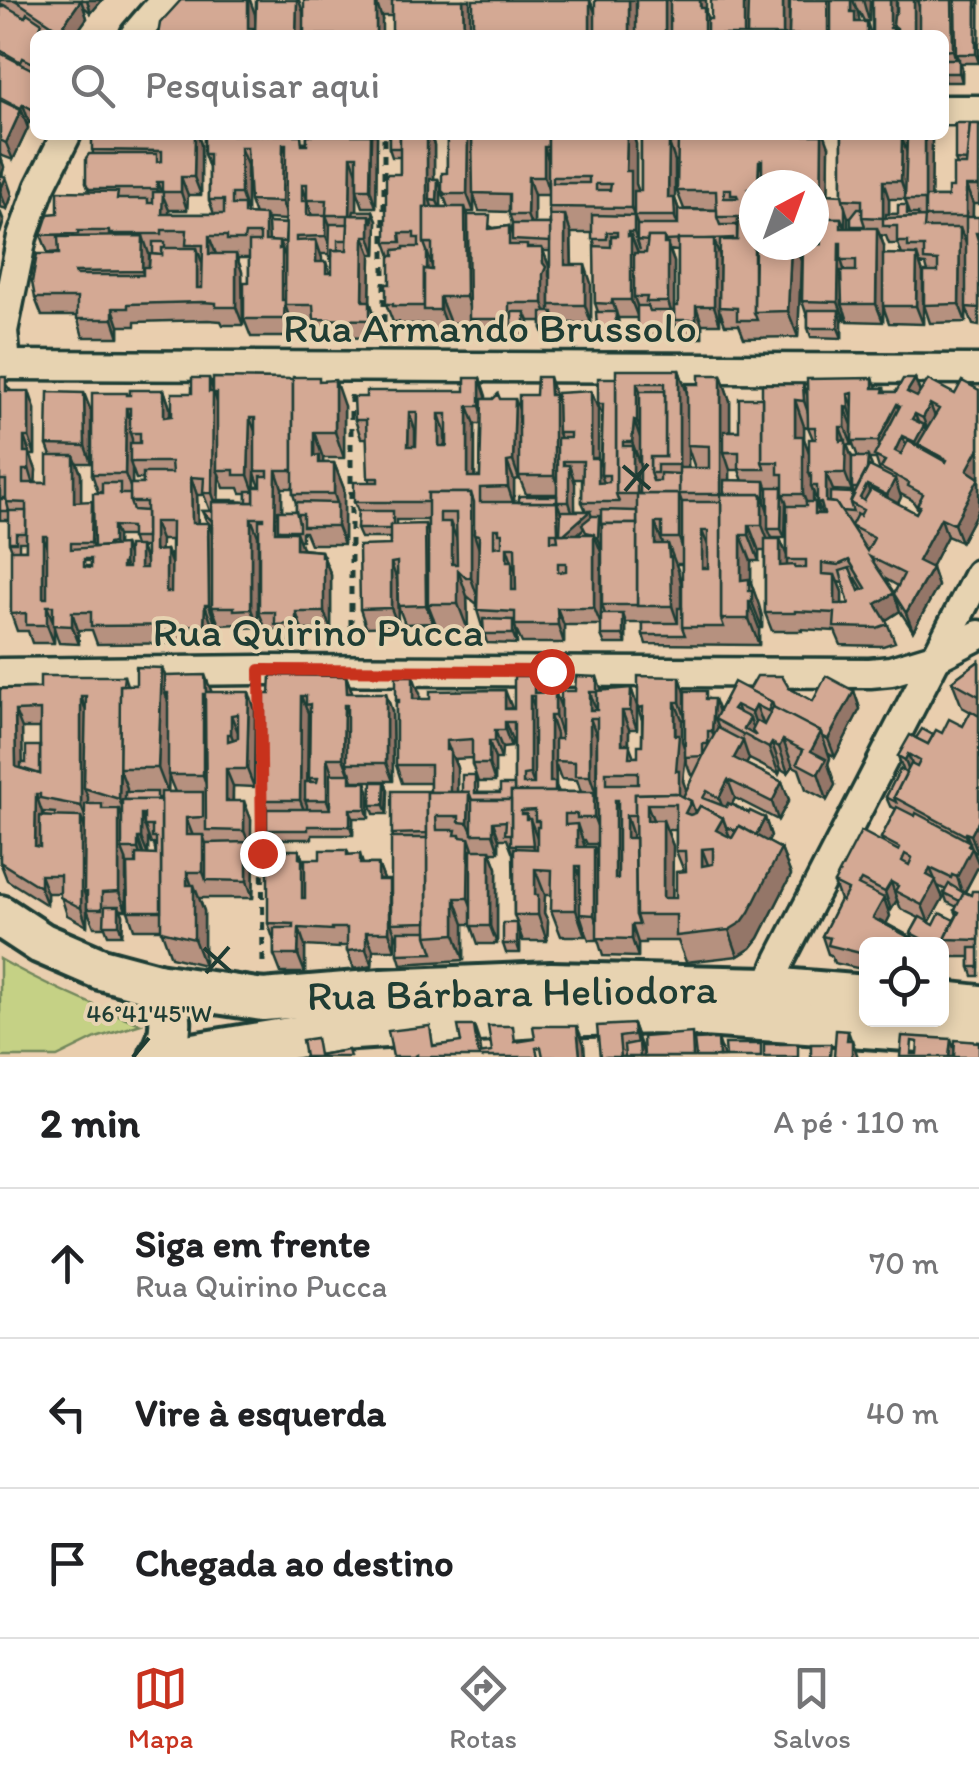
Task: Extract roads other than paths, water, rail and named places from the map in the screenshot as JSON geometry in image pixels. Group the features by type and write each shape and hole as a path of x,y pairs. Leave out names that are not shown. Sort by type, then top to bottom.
{"street":[{"path":"139,30 165,0"},
{"path":"949,110 979,110"},
{"path":"3,365 3,331 22,236 64,140"},
{"name":"Rua Armando Brussolo","path":"3,365 979,370"},
{"path":"762,1004 979,574"},
{"name":"Rua Quirino Pucca","path":"0,673 870,673 934,658 979,635"},
{"name":"Rua Bárbara Heliodora","path":"0,916 41,942 101,968 157,984 263,1000 551,983 762,1004 979,1035"},
{"path":"157,984 172,1020 160,1057"},
{"name":"Rua Bárbara Heliodora","path":"175,1057 340,1030 660,1013 859,997"},
{"path":"949,1003 979,1006"}]}
